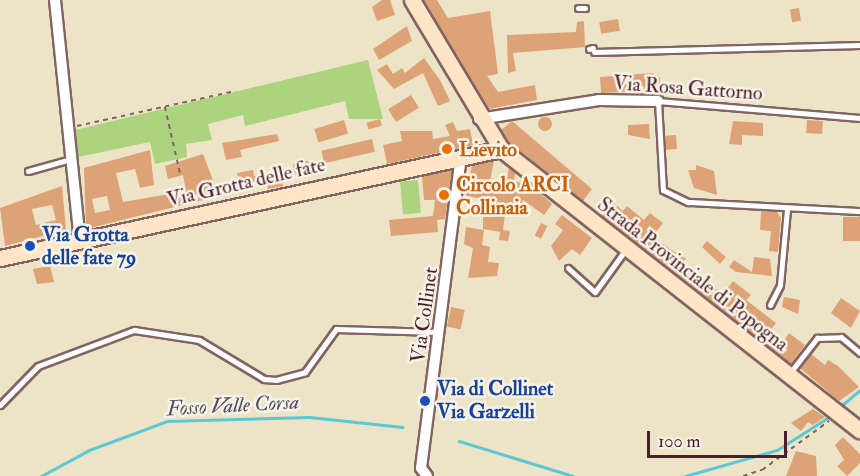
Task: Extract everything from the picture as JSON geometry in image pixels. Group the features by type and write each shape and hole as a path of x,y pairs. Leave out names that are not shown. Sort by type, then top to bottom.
{"main road":[{"name":"Strada Provinciale di Popogna","path":"412,0 479,119 501,149 788,376 860,430"},
{"name":"Via Grotta delle fate","path":"0,258 321,183 501,149"}],"street":[{"path":"55,0 80,240"},
{"name":"Via Rosa Gattorno","path":"479,119 599,100 658,101"},
{"name":"Via Collinet","path":"427,476 421,468 461,156"}],"lane":[{"path":"592,50 860,45"},
{"path":"658,101 663,190 688,202 787,210 860,211"},
{"name":"Via Rosa Gattorno","path":"658,101 860,118"},
{"path":"28,171 71,159"},
{"path":"770,305 780,285 787,210"},
{"path":"568,268 595,292 627,249"},
{"path":"0,405 38,366 134,330 199,340 264,379 276,380 305,372 336,329 440,332"},
{"path":"788,376 817,338 841,337 860,353"}],"path":[{"path":"68,128 235,91"},
{"path":"164,106 181,177"},
{"path":"743,476 762,470 838,414"}],"green space":[{"path":"368,60 383,119 349,119 345,101 245,126 243,115 208,124 212,140 186,144 187,157 155,164 150,142 78,157 75,130"},
{"path":"418,180 421,213 403,214 400,182"}],"building":[{"path":"382,0 390,0 395,15 377,21 372,7"},
{"path":"423,0 437,0 448,18 490,11 498,74 487,76 498,92 535,85 537,100 489,109"},
{"path":"799,8 801,21 792,22 790,9"},
{"path":"618,19 620,31 601,34 599,22"},
{"path":"584,21 585,47 513,53 516,71 508,73 507,35 576,32 577,22"},
{"path":"407,26 412,41 379,60 373,49"},
{"path":"424,58 440,80 450,101 438,106 423,73 394,89 377,70 387,64 393,74 402,68 405,73"},
{"path":"652,73 660,78 661,90 601,93 600,77"},
{"path":"411,95 419,108 396,122 388,109"},
{"path":"542,117 548,117 552,124 548,131 542,131 538,127 538,121"},
{"path":"380,119 382,126 368,130 367,123"},
{"path":"344,120 348,133 318,142 314,129"},
{"path":"807,120 823,121 822,134 806,133"},
{"path":"512,121 592,189 583,201 509,142 501,130"},
{"path":"733,121 763,123 763,136 742,135 742,145 729,144"},
{"path":"453,122 457,131 470,129 473,145 387,164 383,145 402,141 400,131 432,131 433,139 450,136 445,125"},
{"path":"649,124 650,139 628,135 628,125"},
{"path":"277,134 279,141 240,150 242,157 226,160 222,143"},
{"path":"676,135 677,149 666,150 665,136"},
{"path":"372,139 375,152 324,163 321,151"},
{"path":"150,150 154,185 140,188 135,169 116,173 123,202 186,191 183,175 168,179 165,166 203,154 219,196 86,229 84,168","holes":["107,196 110,210 95,213 92,199"]},
{"path":"302,159 308,162 311,168 308,174 302,177 296,174 293,168 296,162"},
{"path":"494,161 490,181 506,183 509,167 515,173 514,181 532,186 552,204 544,215 523,200 520,211 506,207 503,230 510,231 508,241 499,240 500,232 483,229 483,199 466,196 472,165"},
{"path":"696,165 714,171 717,195 694,188 688,170 696,170"},
{"path":"253,170 254,176 280,171 283,186 268,189 266,181 240,187 237,173"},
{"path":"452,170 445,219 437,220 438,232 391,236 389,220 433,216 435,200 424,200 422,176"},
{"path":"62,186 66,230 5,246 0,208","holes":["52,205 56,220 36,225 32,209"]},
{"path":"613,202 623,211 627,206 644,220 650,213 663,223 652,237 686,259 681,265 706,285 724,293 733,281 751,295 746,300 776,323 768,333 782,344 789,333 805,345 791,364 602,216"},
{"path":"761,211 777,212 781,218 778,252 769,251 771,231 760,230"},
{"path":"562,215 592,238 580,255 572,249 559,261 551,246 563,230 555,224"},
{"path":"843,217 860,217 860,241 843,241"},
{"path":"541,223 547,226 541,239 535,235"},
{"path":"466,227 484,230 482,245 490,247 488,262 499,263 497,276 468,278 473,248 464,244"},
{"path":"707,241 726,257 720,264 702,247"},
{"path":"754,257 770,259 772,276 736,272 729,267 734,260 752,272"},
{"path":"50,266 54,282 37,284 33,269"},
{"path":"784,297 800,300 798,314 782,307"},
{"path":"841,298 860,311 851,328 831,313"},
{"path":"451,307 465,310 461,329 447,327"},
{"path":"811,354 825,365 828,360 838,366 859,387 839,401 800,368"},
{"path":"813,409 825,417 813,425 808,422 801,431 791,423"},
{"path":"843,437 860,454 860,463 847,476 837,466 844,460 835,445"},
{"path":"796,451 816,456 817,476 786,476"}],"waterway":[{"name":"Fosso Valle Corsa","path":"842,405 860,390"},
{"name":"Fosso Valle Corsa","path":"41,476 89,450 167,421 309,417 402,427"},
{"name":"Fosso Valle Corsa","path":"685,476 777,450 827,418"},
{"name":"Fosso Valle Corsa","path":"459,441 573,476"}],"place":[{"name":"Lievito","path":"447,149"},
{"name":"Circolo ARCI Collinaia","path":"444,195"},
{"name":"Via Grotta delle fate 79","path":"30,246"},
{"name":"Via di Collinet Via Garzelli","path":"425,401"}]}
